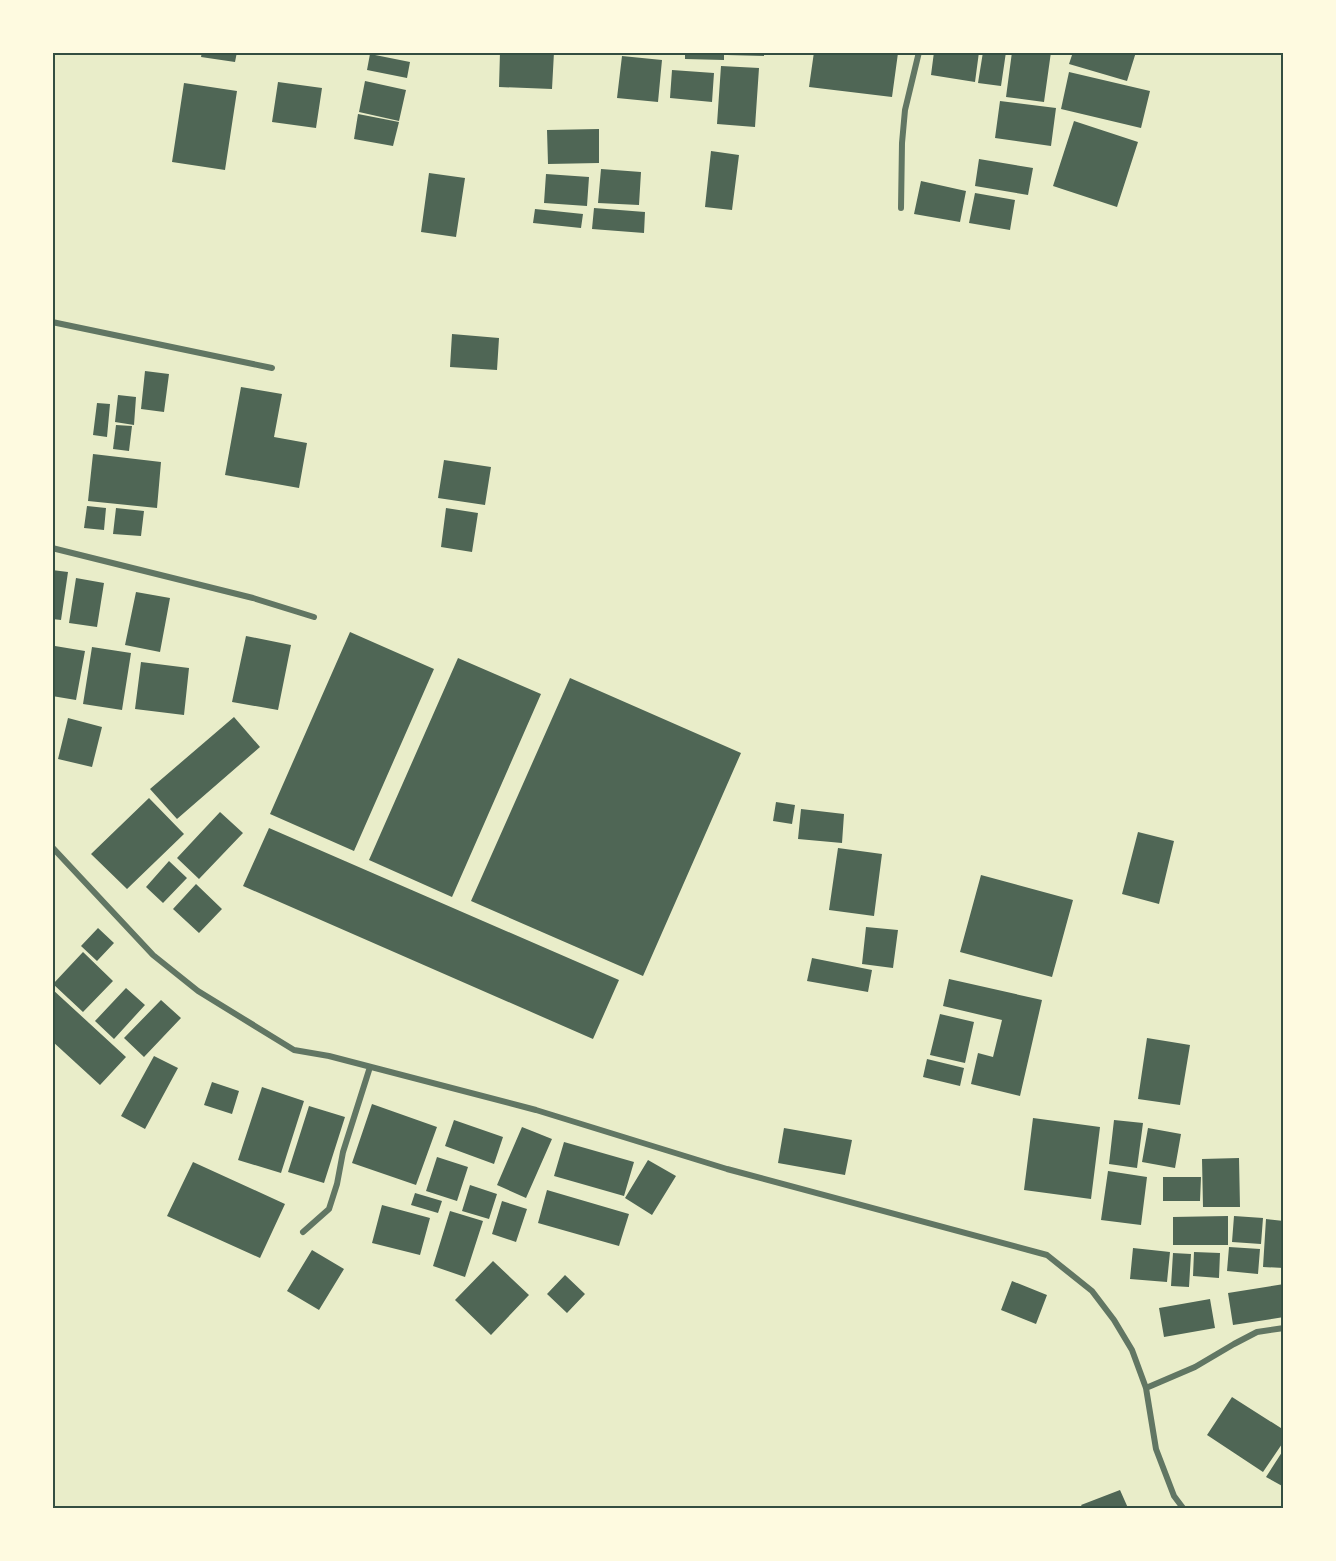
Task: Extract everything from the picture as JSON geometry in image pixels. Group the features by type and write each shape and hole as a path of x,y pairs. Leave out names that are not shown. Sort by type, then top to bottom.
{"street":[{"path":"901,208 905,110 919,52"},
{"path":"52,322 272,369"},
{"path":"52,548 253,598 314,618"},
{"path":"52,847 153,955 198,991 294,1050 536,1110 727,1169 1047,1255 1092,1291 1114,1320 1132,1350 1146,1388 1156,1449 1174,1496 1183,1509"},
{"path":"303,1232 329,1209 337,1184 343,1152 370,1067"},
{"path":"1146,1388 1195,1367 1257,1332 1284,1328"}],"building":[{"path":"202,52 237,52 235,62 201,57"},
{"path":"500,52 554,52 552,89 499,87"},
{"path":"685,52 724,52 724,60 685,59"},
{"path":"728,52 764,52 764,56 727,55"},
{"path":"814,52 898,53 892,97 809,87"},
{"path":"934,52 979,52 975,82 931,75"},
{"path":"983,52 1006,52 1001,86 978,83"},
{"path":"1012,52 1051,52 1044,102 1006,97"},
{"path":"1073,52 1136,52 1127,81 1069,64"},
{"path":"370,54 410,62 407,78 367,70"},
{"path":"622,56 662,60 658,102 617,98"},
{"path":"721,66 759,68 755,127 717,124"},
{"path":"672,70 714,73 712,102 670,98"},
{"path":"1069,72 1150,91 1141,128 1061,109"},
{"path":"365,81 406,90 399,121 359,112"},
{"path":"278,82 322,88 316,128 272,122"},
{"path":"184,83 237,91 225,170 172,162"},
{"path":"1000,101 1056,108 1051,146 995,138"},
{"path":"358,114 399,122 393,146 354,139"},
{"path":"1074,121 1138,142 1117,207 1053,186"},
{"path":"599,129 599,163 548,164 547,130"},
{"path":"711,151 739,155 732,210 705,207"},
{"path":"979,159 1033,168 1028,195 975,186"},
{"path":"601,169 641,172 639,205 598,203"},
{"path":"429,173 465,178 456,237 421,232"},
{"path":"546,174 589,177 587,206 544,203"},
{"path":"921,181 966,191 960,222 914,214"},
{"path":"975,193 1015,200 1010,230 969,223"},
{"path":"594,208 645,212 644,233 592,229"},
{"path":"535,209 583,214 581,228 533,223"},
{"path":"452,334 499,338 497,370 450,367"},
{"path":"145,371 169,374 164,412 141,409"},
{"path":"241,387 282,394 274,437 307,443 299,488 225,475"},
{"path":"118,395 136,397 134,425 115,422"},
{"path":"97,403 110,404 107,437 93,435"},
{"path":"116,425 132,426 129,451 113,449"},
{"path":"93,454 161,462 157,508 88,501"},
{"path":"444,460 491,467 485,505 438,498"},
{"path":"87,506 106,508 104,530 84,528"},
{"path":"116,508 144,511 141,536 113,534"},
{"path":"446,508 478,513 472,552 441,547"},
{"path":"52,570 68,572 61,620 52,619"},
{"path":"76,578 104,583 97,627 69,623"},
{"path":"136,592 170,598 160,652 125,645"},
{"path":"350,632 434,669 354,851 270,814"},
{"path":"246,636 291,645 278,710 232,702"},
{"path":"55,646 85,651 76,700 52,696 52,661"},
{"path":"92,647 131,653 122,710 83,704"},
{"path":"458,658 541,694 452,897 369,860"},
{"path":"141,662 189,668 184,715 135,709"},
{"path":"570,678 741,753 643,976 471,901"},
{"path":"234,717 260,747 177,819 150,789"},
{"path":"68,718 102,727 92,767 58,759"},
{"path":"149,798 184,834 127,889 91,854"},
{"path":"776,802 795,805 792,824 773,821"},
{"path":"801,809 844,814 842,843 798,839"},
{"path":"220,812 243,833 199,879 177,858"},
{"path":"269,828 619,980 593,1039 243,886"},
{"path":"1138,832 1174,841 1159,904 1122,894"},
{"path":"838,848 882,854 874,916 829,910"},
{"path":"169,861 187,878 163,903 146,887"},
{"path":"981,875 1073,900 1052,977 960,952"},
{"path":"196,884 222,909 199,933 173,909"},
{"path":"866,927 898,930 893,968 862,964"},
{"path":"98,928 114,943 97,961 81,946"},
{"path":"83,952 113,981 83,1012 53,984"},
{"path":"812,958 872,970 868,992 807,981"},
{"path":"949,979 1042,1000 1020,1096 971,1084 978,1053 993,1057 1002,1020 943,1006"},
{"path":"126,988 145,1005 114,1039 95,1021"},
{"path":"52,989 126,1057 100,1085 52,1041"},
{"path":"161,1000 181,1018 144,1057 124,1038"},
{"path":"940,1014 974,1022 965,1063 930,1055"},
{"path":"1147,1038 1190,1045 1180,1105 1138,1099"},
{"path":"154,1056 178,1068 145,1129 121,1116"},
{"path":"927,1059 964,1068 960,1086 923,1077"},
{"path":"212,1082 239,1091 232,1114 204,1105"},
{"path":"262,1087 304,1101 281,1173 238,1160"},
{"path":"372,1104 437,1127 416,1185 352,1163"},
{"path":"309,1106 345,1117 324,1183 288,1172"},
{"path":"1033,1118 1100,1127 1091,1199 1024,1190"},
{"path":"454,1120 503,1137 494,1164 445,1146"},
{"path":"1114,1120 1143,1123 1137,1168 1109,1164"},
{"path":"522,1127 552,1139 526,1198 497,1185"},
{"path":"784,1128 852,1140 845,1175 778,1163"},
{"path":"1148,1128 1181,1134 1175,1168 1142,1162"},
{"path":"564,1142 634,1162 624,1196 554,1176"},
{"path":"437,1157 468,1167 457,1201 426,1191"},
{"path":"1239,1158 1240,1207 1203,1207 1202,1159"},
{"path":"648,1160 676,1176 652,1215 625,1198"},
{"path":"193,1162 285,1204 260,1258 167,1216"},
{"path":"1108,1171 1147,1177 1141,1225 1101,1220"},
{"path":"1163,1177 1201,1177 1200,1201 1163,1201"},
{"path":"470,1185 497,1194 489,1219 462,1211"},
{"path":"547,1190 629,1214 619,1246 538,1223"},
{"path":"415,1193 442,1201 438,1213 411,1205"},
{"path":"502,1201 527,1209 516,1242 492,1234"},
{"path":"382,1205 430,1218 420,1255 372,1243"},
{"path":"450,1211 483,1221 465,1277 433,1266"},
{"path":"1228,1216 1228,1245 1173,1245 1173,1217"},
{"path":"1234,1216 1263,1218 1261,1244 1232,1242"},
{"path":"1266,1219 1284,1221 1284,1268 1263,1267"},
{"path":"1229,1247 1260,1249 1258,1274 1227,1271"},
{"path":"1133,1248 1170,1252 1167,1282 1130,1279"},
{"path":"312,1250 344,1269 319,1310 287,1291"},
{"path":"1194,1252 1220,1253 1219,1278 1193,1276"},
{"path":"1173,1253 1191,1254 1189,1287 1171,1286"},
{"path":"493,1261 529,1295 491,1335 455,1300"},
{"path":"565,1275 585,1294 567,1313 547,1294"},
{"path":"1012,1281 1047,1295 1036,1324 1001,1310"},
{"path":"1284,1284 1284,1317 1233,1325 1228,1293"},
{"path":"1210,1299 1215,1328 1164,1337 1159,1308"},
{"path":"1232,1397 1284,1430 1284,1441 1263,1472 1207,1435"},
{"path":"1284,1449 1284,1487 1266,1477"},
{"path":"1120,1490 1128,1508 1083,1508 1081,1505"}]}
